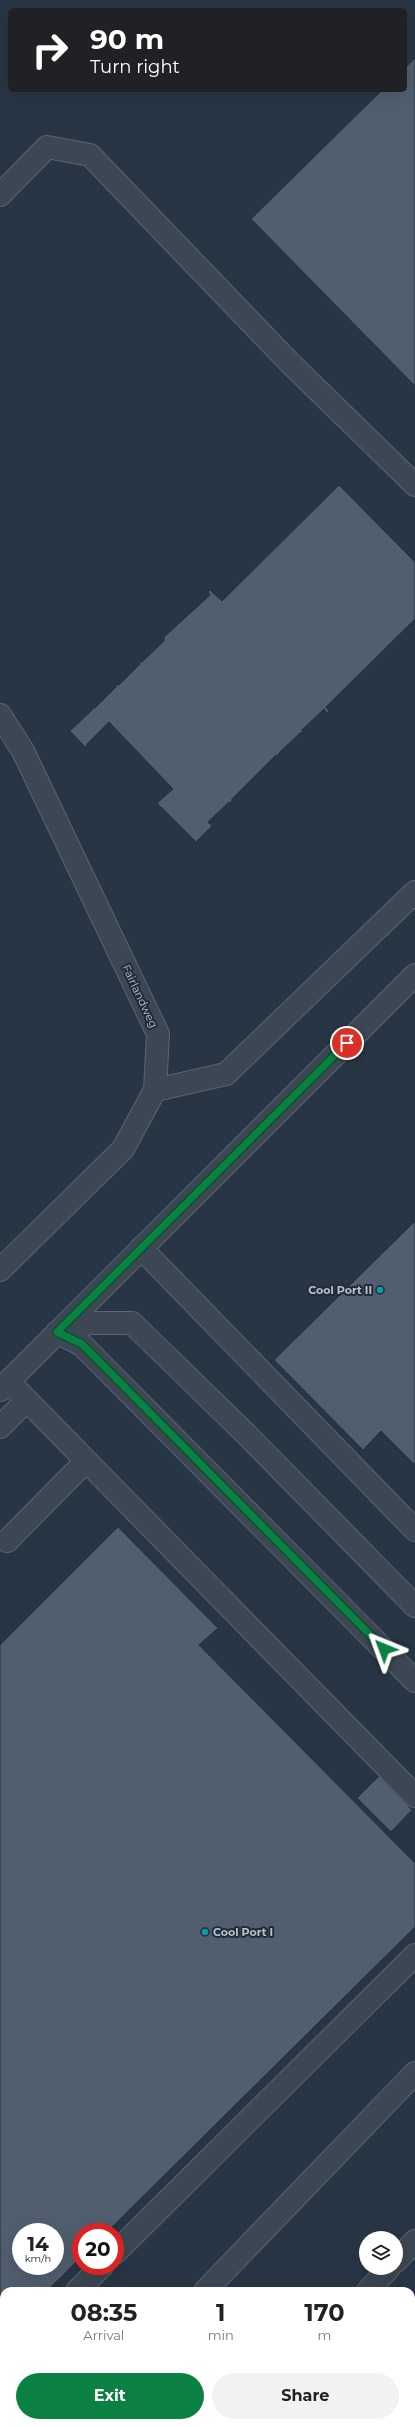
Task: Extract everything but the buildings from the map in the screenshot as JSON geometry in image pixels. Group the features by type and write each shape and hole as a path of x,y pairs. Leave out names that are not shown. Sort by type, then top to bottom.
{"lane":[{"path":"0,195 47,147 90,155 291,364 415,485"},
{"name":"Fairlandweg","path":"0,715 23,751 158,1034 155,1090 123,1148 0,1270"},
{"path":"155,1090 226,1074 415,892"},
{"path":"415,975 4,1386 27,1400 415,1796"},
{"path":"141,1248 415,1530"},
{"path":"57,1332 90,1323 132,1323 249,1437 415,1606"},
{"path":"57,1332 82,1344 415,1681"},
{"path":"0,1427 27,1400"},
{"path":"7,1541 86,1461"},
{"path":"124,2244 415,1955"},
{"path":"210,2287 415,2073"},
{"path":"403,2253 415,2240"},
{"path":"81,2287 93,2275"},
{"path":"372,2287 383,2275"}],"place":[{"name":"Cool Port II","path":"380,1290"},
{"name":"Cool Port I","path":"205,1932"}],"route":[{"path":"347,1043 57,1332 82,1344 384,1649"}]}
